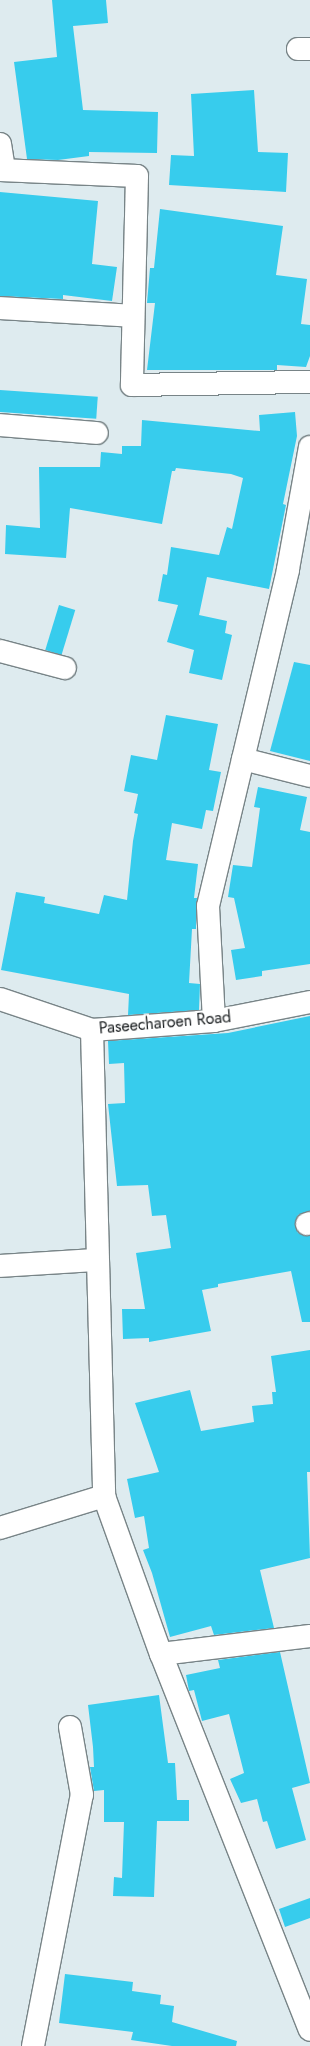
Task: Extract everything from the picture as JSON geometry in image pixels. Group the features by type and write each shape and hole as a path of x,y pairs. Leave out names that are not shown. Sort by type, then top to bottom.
{"street":[{"path":"0,144 2,170 137,176 132,316 132,384 310,382"},
{"path":"0,308 132,316"},
{"path":"0,425 97,433"},
{"path":"214,1021 208,906 288,569 310,447"},
{"path":"0,651 64,668"},
{"path":"243,759 310,776"},
{"name":"Paseecharoen Road","path":"0,999 92,1030 214,1021 310,1002"},
{"path":"92,1030 96,1260 104,1496 161,1654 310,2030"},
{"path":"0,1266 96,1260"},
{"path":"0,1528 104,1496"},
{"path":"161,1654 310,1636"},
{"path":"33,2046 82,1795 70,1727"}],"building":[{"path":"52,0 106,0 108,23 73,26 83,110 158,112 157,153 89,152 89,156 58,160 27,159 14,62 57,57"},
{"path":"254,90 258,152 288,153 286,192 169,185 171,155 194,156 191,94"},
{"path":"0,192 98,201 92,264 117,267 112,301 63,295 63,299 0,296"},
{"path":"160,209 283,226 276,275 307,279 301,324 310,325 310,356 306,367 277,365 277,370 147,370 155,303 147,303 150,268 154,268"},
{"path":"0,390 98,397 96,419 0,412"},
{"path":"295,412 297,436 283,504 286,505 269,589 207,577 199,615 227,621 225,633 232,635 222,680 189,673 194,650 167,642 178,605 158,601 163,574 167,575 171,547 219,555 227,527 232,529 243,478 231,474 176,468 175,471 172,471 162,524 70,508 66,558 5,554 6,525 40,528 39,467 100,467 101,452 122,454 122,446 141,446 142,420 260,431 259,415"},
{"path":"59,605 75,610 62,655 45,650"},
{"path":"294,662 310,665 310,761 270,751"},
{"path":"166,715 218,724 209,770 221,772 213,811 206,810 202,829 172,823 166,860 198,864 194,898 197,898 196,929 192,929 189,983 200,984 199,1010 128,1015 129,994 1,970 16,892 45,897 44,903 99,914 104,895 127,900 133,841 138,814 134,813 138,794 124,791 131,755 157,760"},
{"path":"258,787 307,797 300,830 310,832 310,964 262,971 262,976 236,980 231,950 245,948 234,898 228,897 233,865 252,867 260,808 254,807"},
{"path":"310,1016 310,1211 298,1215 295,1222 298,1233 310,1236 310,1322 302,1322 291,1271 218,1284 218,1287 202,1290 211,1331 149,1342 149,1338 123,1339 122,1309 145,1309 136,1253 171,1248 166,1215 152,1216 148,1185 117,1186 108,1104 125,1103 124,1063 109,1064 108,1041 228,1033"},
{"path":"310,1350 310,1472 307,1472 310,1558 260,1570 274,1628 214,1635 211,1626 170,1637 152,1573 143,1550 149,1548 144,1516 135,1518 127,1479 159,1472 135,1403 190,1390 201,1431 254,1422 252,1406 273,1404 272,1392 276,1392 271,1356"},
{"path":"280,1652 310,1783 292,1788 306,1840 276,1849 267,1821 263,1822 257,1799 241,1803 230,1779 244,1773 229,1714 202,1721 194,1690 189,1691 186,1675 220,1668 218,1660"},
{"path":"159,1695 168,1763 175,1763 177,1800 189,1800 189,1821 157,1821 154,1897 113,1896 114,1877 122,1878 124,1822 104,1822 104,1790 94,1791 90,1767 94,1767 88,1705"},
{"path":"310,1898 310,1918 285,1927 279,1909"},
{"path":"65,1974 133,1982 132,1991 161,1995 160,2004 174,2006 172,2022 237,2041 236,2046 172,2046 131,2040 133,2032 59,2023"}]}
